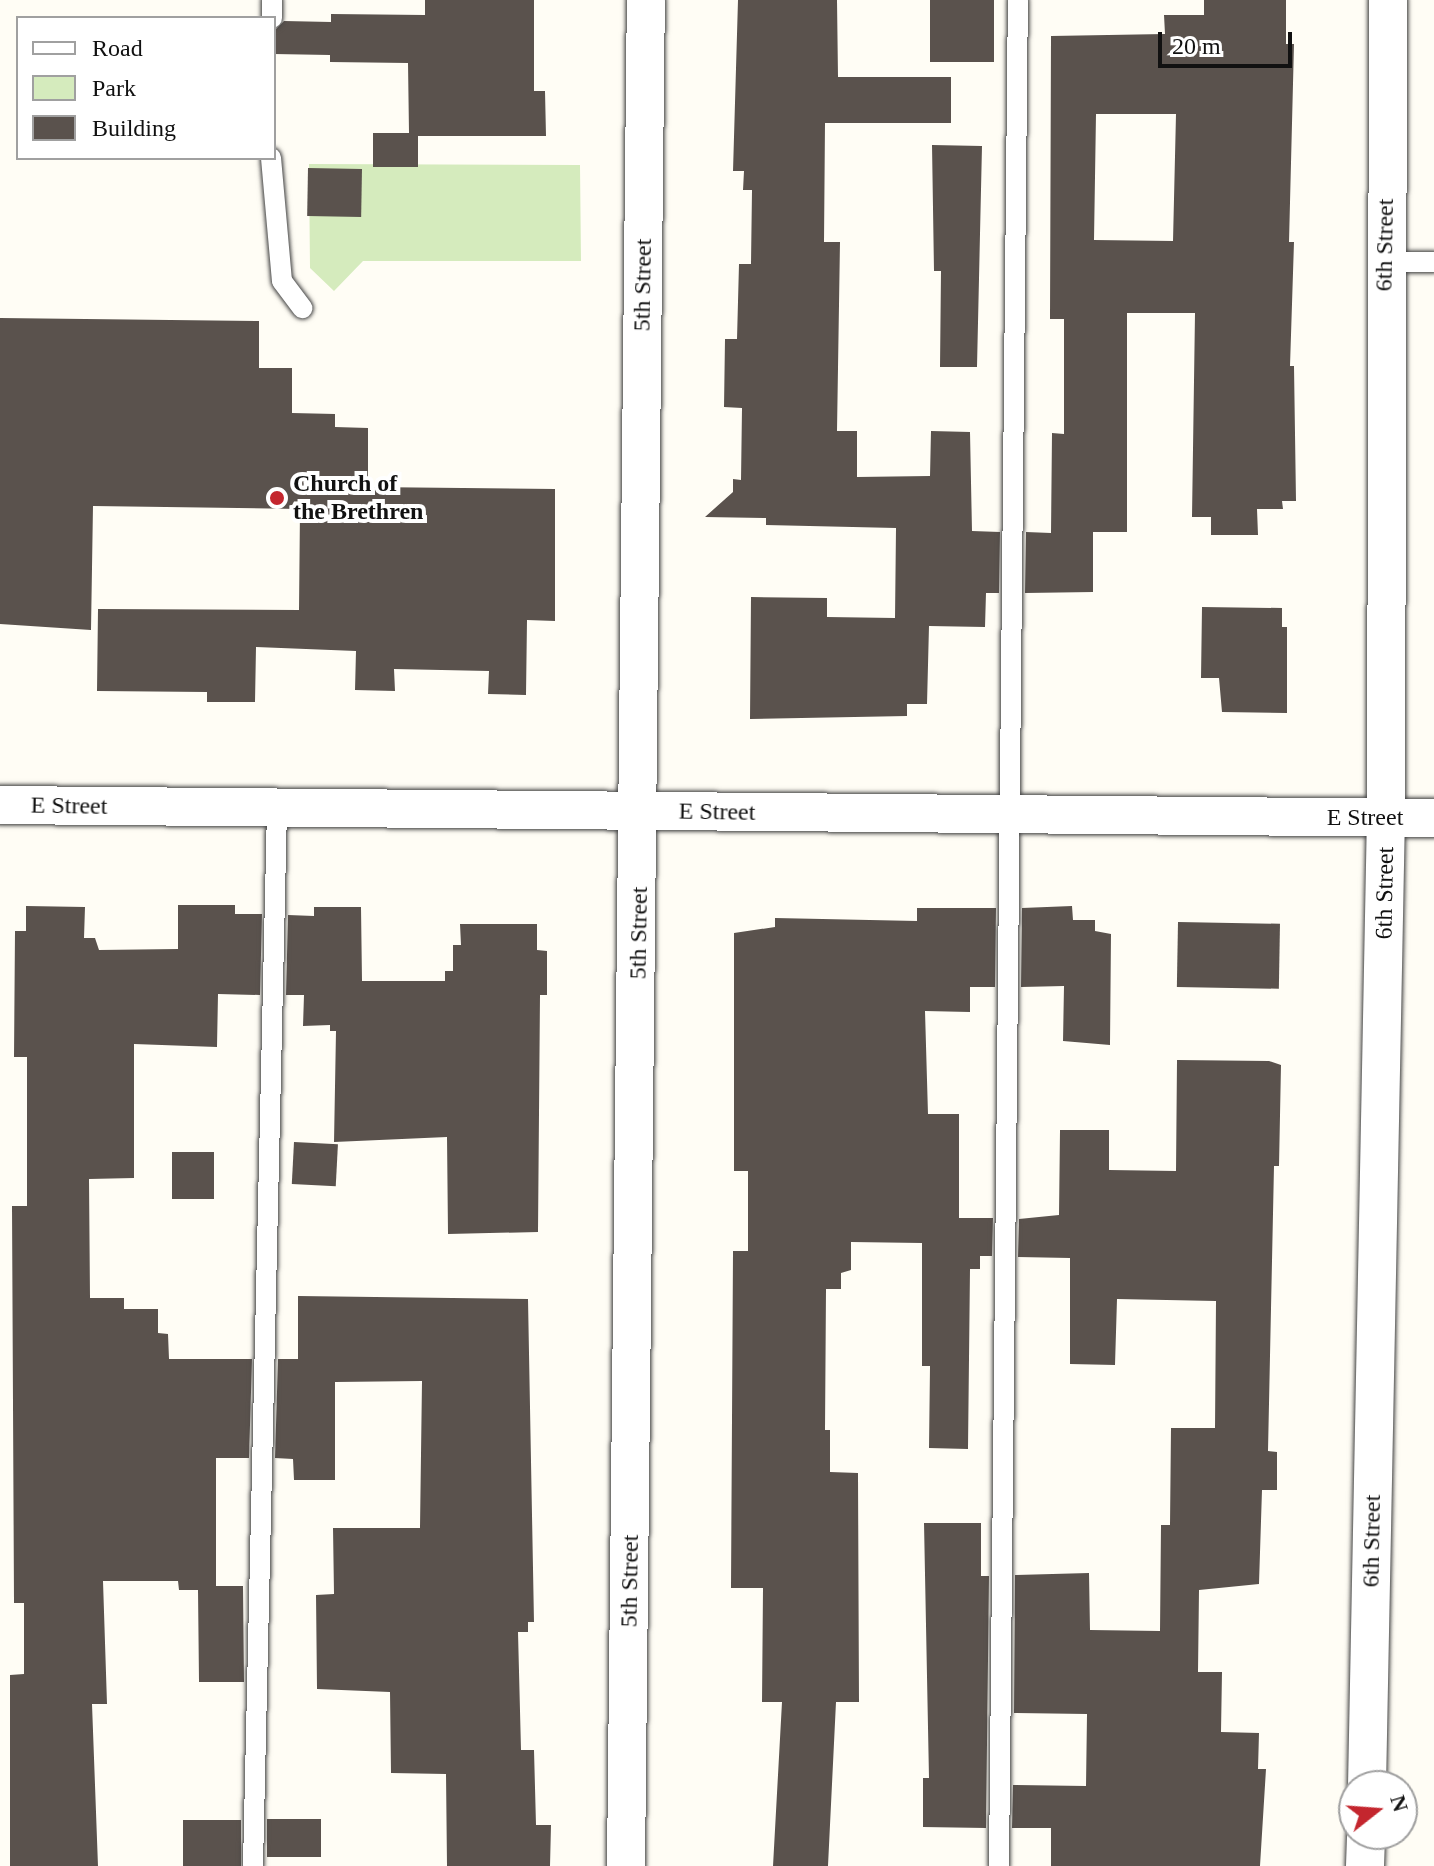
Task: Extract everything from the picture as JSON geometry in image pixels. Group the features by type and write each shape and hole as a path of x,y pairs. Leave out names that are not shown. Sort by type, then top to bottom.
{"street":[{"name":"5th Street","path":"626,1866 641,811 646,0"},
{"name":"6th Street","path":"1367,1770 1386,818 1384,262 1388,0"},
{"name":"E Street","path":"0,805 277,811 1434,818"}],"lane":[{"path":"999,1866 1013,816 1018,0"},
{"path":"271,160 282,281 302,308"},
{"path":"1384,262 1434,262"},
{"path":"253,1866 277,811"}],"green space":[{"path":"309,164 580,165 581,261 363,261 334,291 310,268"}],"building":[{"path":"425,0 534,0 534,91 545,91 546,136 418,136 418,167 373,167 373,133 409,133 408,63 330,62 330,55 276,54 276,29 284,21 331,22 331,14 425,15"},
{"path":"738,0 837,0 838,77 951,77 951,123 825,123 824,242 840,242 837,431 857,431 857,477 930,476 931,431 970,432 972,531 1000,532 999,593 986,593 985,627 929,626 927,704 907,704 907,716 750,719 751,597 827,598 827,617 895,618 896,528 766,525 766,518 705,517 733,492 733,479 741,480 742,408 724,407 725,339 737,339 739,264 751,264 752,190 743,190 744,171 733,171"},
{"path":"930,0 994,0 994,62 930,62"},
{"path":"1204,0 1286,0 1286,44 1294,44 1289,242 1294,242 1290,366 1294,366 1296,501 1282,501 1283,509 1257,509 1258,535 1211,535 1211,517 1192,517 1195,313 1127,313 1127,532 1093,532 1093,592 1025,593 1026,532 1051,533 1052,433 1064,434 1064,319 1050,319 1051,36 1165,34 1164,15 1204,15","holes":["1096,114 1176,114 1173,241 1094,240"]},
{"path":"932,145 982,146 977,367 940,367 941,271 934,271"},
{"path":"308,168 362,169 361,217 307,216"},
{"name":"Church of the Brethren","path":"0,318 259,321 259,368 292,368 292,413 335,414 335,427 368,428 368,487 555,489 555,621 527,620 526,695 488,694 489,671 394,669 395,691 355,690 356,651 256,647 255,702 207,702 207,692 97,691 98,609 299,610 300,509 93,506 91,630 0,624"},
{"path":"1202,607 1282,608 1282,627 1287,627 1287,713 1222,712 1219,678 1201,678"},
{"path":"178,905 235,905 235,914 262,914 260,995 218,994 217,1047 134,1044 134,1178 89,1179 90,1298 124,1298 124,1309 158,1309 158,1333 168,1334 169,1359 252,1359 249,1458 216,1458 216,1586 243,1586 244,1682 199,1682 198,1590 179,1590 178,1581 103,1581 107,1704 92,1704 98,1866 10,1866 10,1675 24,1674 24,1603 14,1603 12,1206 27,1206 27,1057 14,1057 15,931 26,931 26,906 85,907 84,938 95,938 99,950 178,949"},
{"path":"1072,906 1073,920 1095,920 1095,931 1111,934 1110,1045 1063,1041 1064,986 1021,987 1022,908"},
{"path":"314,907 361,907 362,981 445,981 445,971 453,971 453,945 461,945 460,924 537,924 537,950 547,951 547,995 540,995 538,1232 448,1234 447,1137 334,1142 336,1031 330,1031 330,1025 303,1026 304,995 286,995 288,915 314,916"},
{"path":"917,908 996,908 995,987 970,987 970,1012 925,1011 928,1114 959,1114 959,1218 993,1218 992,1256 980,1256 980,1269 970,1269 968,1449 929,1448 930,1366 922,1366 922,1243 851,1242 851,1270 841,1273 841,1289 826,1289 825,1430 830,1430 830,1472 858,1473 859,1702 836,1702 828,1866 773,1866 782,1702 762,1702 763,1588 731,1588 733,1251 748,1251 748,1171 734,1171 734,933 775,927 775,918 917,921"},
{"path":"1178,922 1280,924 1279,989 1177,987"},
{"path":"1177,1060 1269,1061 1281,1065 1279,1166 1274,1166 1268,1451 1277,1452 1277,1490 1262,1490 1259,1584 1199,1590 1198,1672 1222,1672 1221,1732 1259,1733 1258,1769 1266,1769 1260,1866 1051,1866 1051,1828 1012,1828 1013,1785 1086,1786 1087,1714 1014,1713 1015,1575 1089,1573 1090,1630 1160,1631 1161,1525 1170,1525 1171,1428 1215,1428 1216,1301 1117,1299 1115,1365 1070,1364 1070,1258 1018,1257 1019,1219 1059,1215 1060,1130 1109,1130 1109,1170 1176,1171"},
{"path":"294,1142 338,1144 336,1186 292,1184"},
{"path":"172,1152 214,1152 214,1199 172,1199"},
{"path":"298,1296 528,1299 534,1622 528,1622 528,1632 518,1632 521,1750 534,1750 536,1825 551,1825 550,1866 447,1866 446,1774 391,1773 390,1692 317,1689 316,1595 334,1594 333,1528 420,1528 422,1381 335,1382 335,1480 294,1480 293,1459 275,1458 278,1359 298,1359"},
{"path":"924,1523 981,1523 981,1576 989,1576 986,1828 923,1827 923,1778 929,1778"},
{"path":"267,1819 321,1819 321,1857 267,1857"},
{"path":"183,1820 241,1820 241,1866 183,1866"}],"place":[{"name":"Church of the Brethren","path":"277,498"}]}
